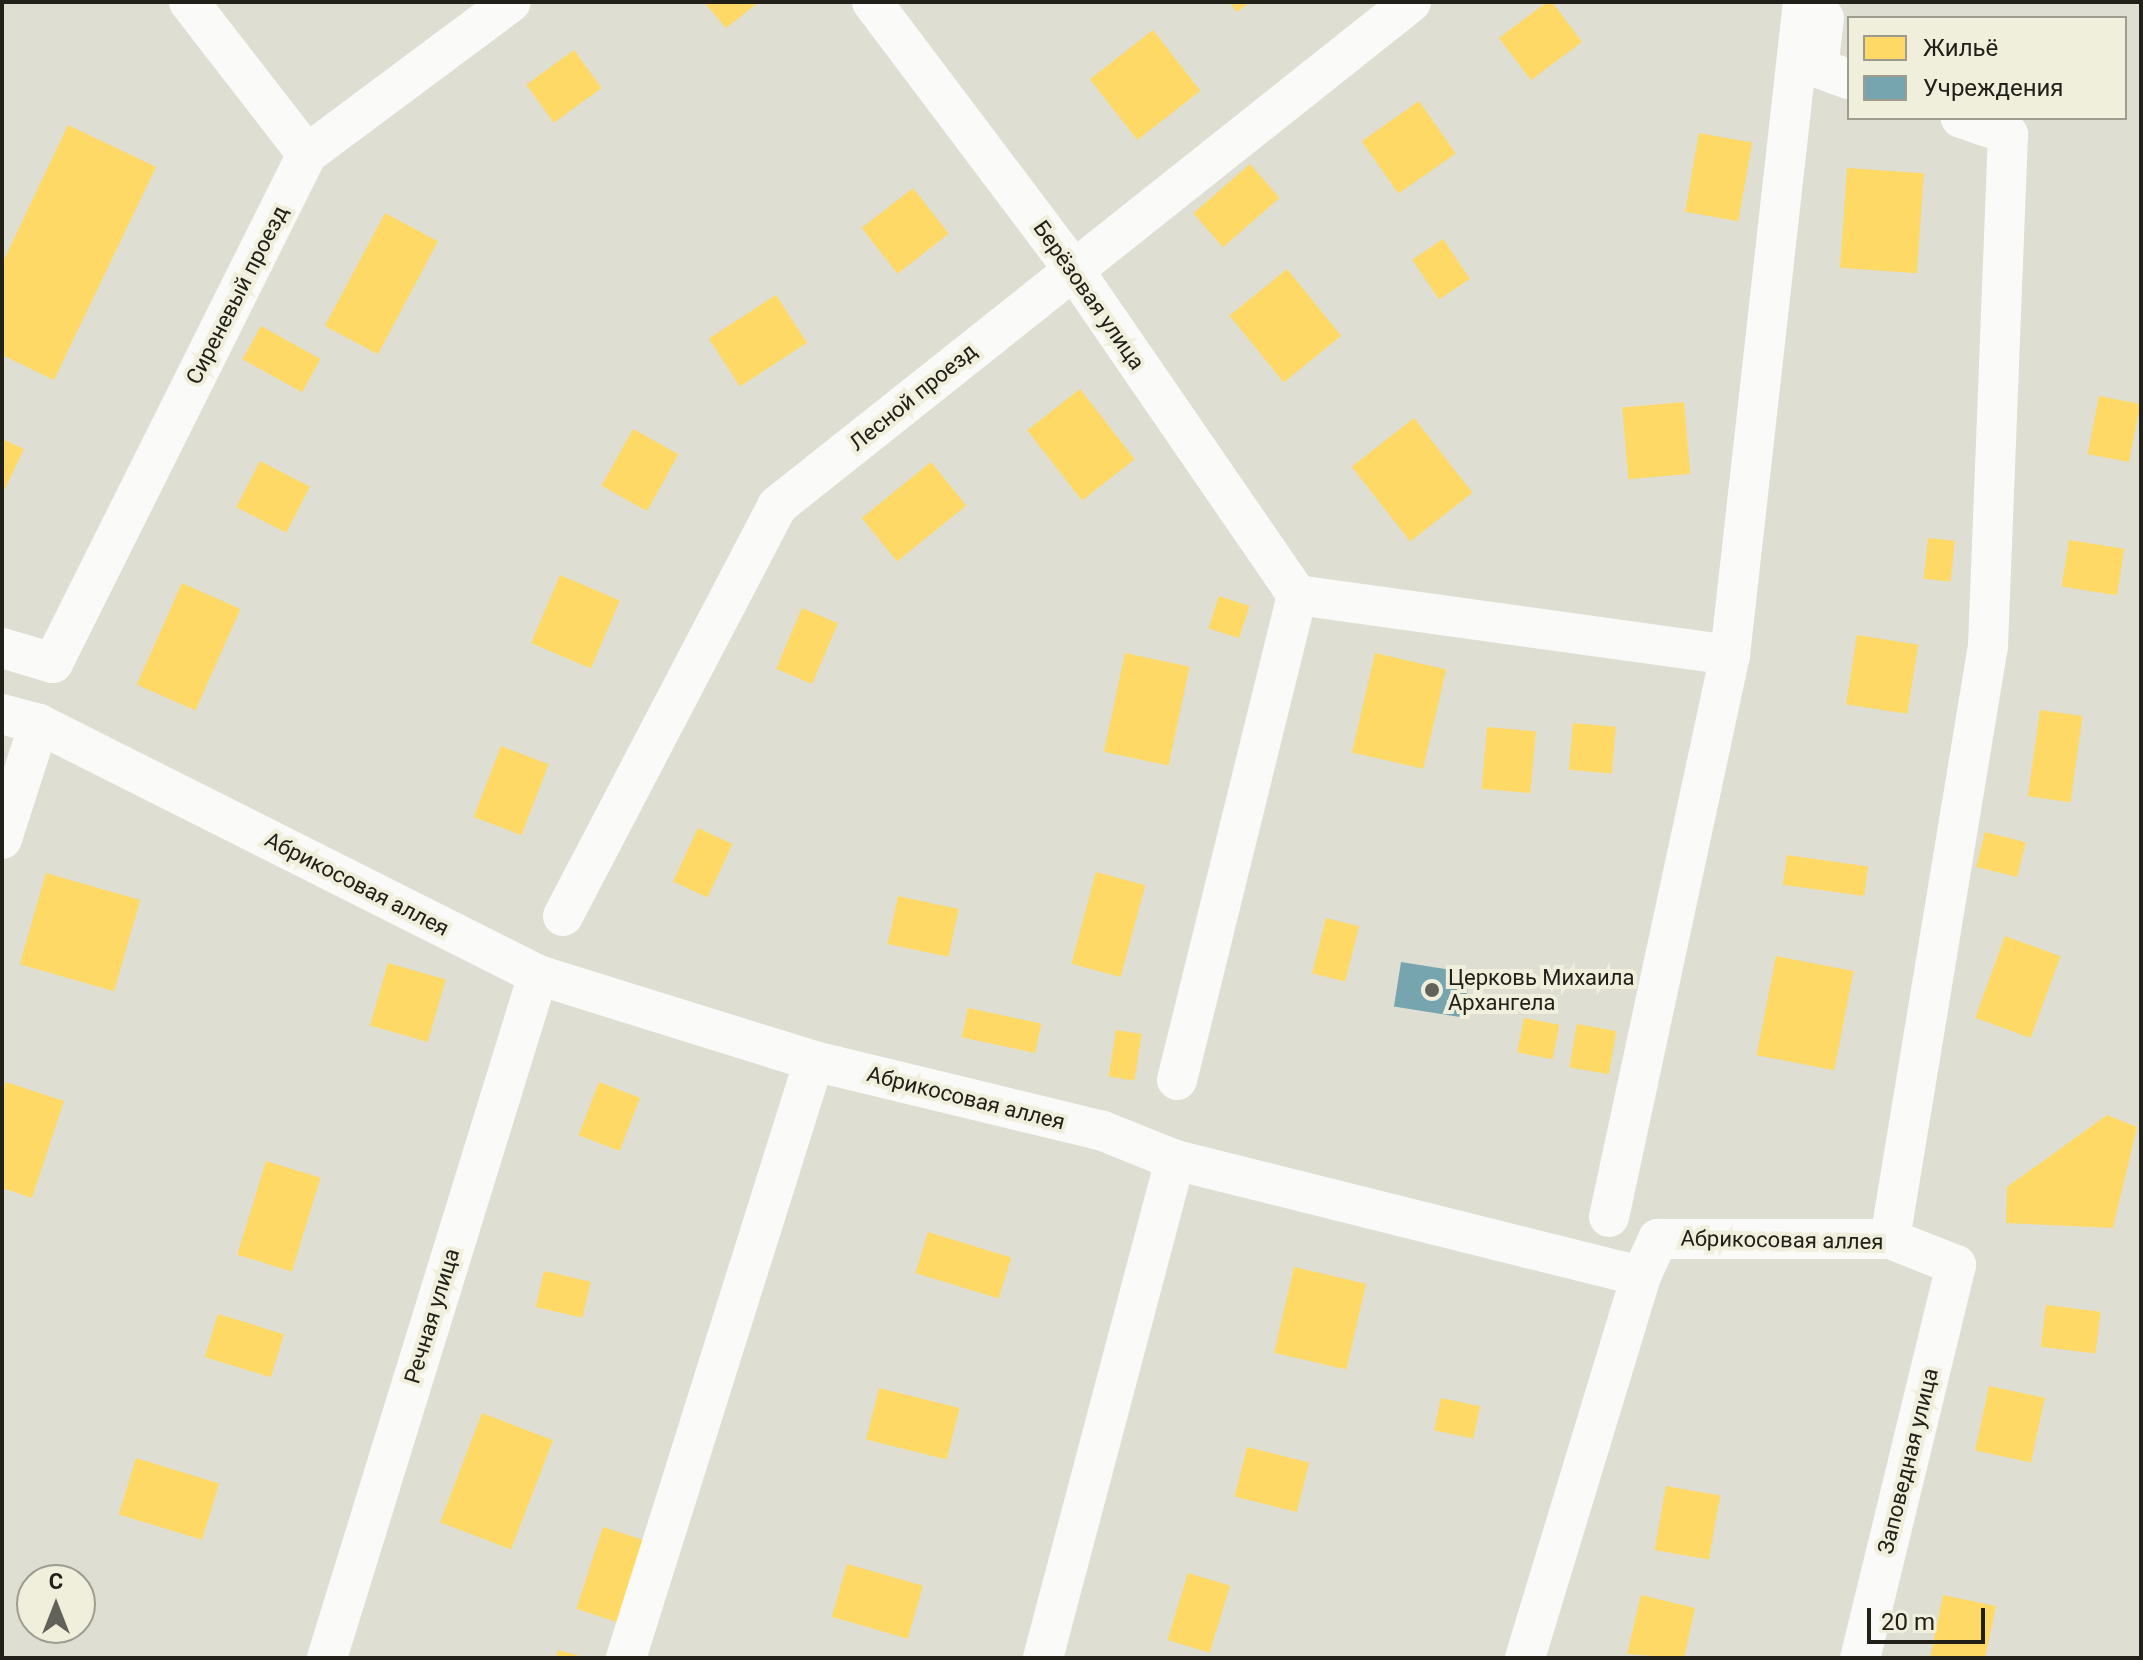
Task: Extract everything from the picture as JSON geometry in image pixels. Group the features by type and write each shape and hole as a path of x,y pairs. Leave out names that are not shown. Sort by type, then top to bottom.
{"street":[{"path":"189,2 307,154"},
{"name":"Сиреневый проезд","path":"2,648 53,663 307,154 511,2"},
{"name":"Берёзовая улица","path":"872,2 1073,269 1297,595"},
{"name":"Лесной проезд","path":"563,916 777,506 1411,2"},
{"path":"1609,1217 1730,655 1803,2"},
{"path":"1825,2 1818,68 1847,78"},
{"path":"1890,1239 1988,646 2008,134 1967,120"},
{"path":"1177,1080 1297,595 1730,655"},
{"path":"2,839 20,719"},
{"name":"Абрикосовая аллея","path":"20,719 538,975 814,1061 1103,1131 1175,1160 1641,1276 1658,1239 1890,1239 1956,1265"},
{"name":"Речная улица","path":"327,1658 538,975"},
{"path":"626,1658 814,1061"},
{"path":"1043,1658 1175,1160"},
{"name":"Заповедная улица","path":"1860,1658 1956,1265"},
{"path":"1525,1658 1641,1276"}],"building: Жильё":[{"path":"704,2 759,2 726,28"},
{"path":"1229,2 1250,2 1237,12"},
{"path":"1547,2 1552,2 1582,42 1531,80 1499,38"},
{"path":"1153,30 1200,91 1137,140 1090,79"},
{"path":"574,50 602,88 554,123 526,85"},
{"path":"1419,101 1456,153 1398,194 1362,141"},
{"path":"68,125 156,167 54,380 2,355 2,264"},
{"path":"1699,133 1752,142 1738,221 1685,212"},
{"path":"1250,164 1280,198 1223,247 1193,213"},
{"path":"1847,168 1924,173 1917,273 1840,268"},
{"path":"913,188 949,234 897,274 862,228"},
{"path":"385,213 438,241 378,354 325,326"},
{"path":"1443,239 1470,279 1439,299 1412,260"},
{"path":"1287,269 1341,336 1284,382 1229,316"},
{"path":"776,295 807,343 740,386 709,339"},
{"path":"261,326 320,359 302,392 243,359"},
{"path":"1080,389 1135,459 1082,500 1027,430"},
{"path":"2099,396 2140,404 2129,462 2088,454"},
{"path":"1684,402 1690,474 1629,479 1622,407"},
{"path":"1414,418 1472,493 1410,541 1352,467"},
{"path":"633,429 678,454 647,511 601,486"},
{"path":"2,439 24,449 2,495"},
{"path":"260,461 310,486 286,533 236,507"},
{"path":"931,462 966,506 897,562 862,518"},
{"path":"1928,538 1955,541 1951,582 1924,579"},
{"path":"2069,540 2124,549 2117,595 2062,586"},
{"path":"560,575 620,600 591,669 531,643"},
{"path":"182,583 240,609 195,710 137,684"},
{"path":"1219,596 1249,606 1239,638 1208,628"},
{"path":"802,608 838,623 812,684 776,669"},
{"path":"1857,635 1918,645 1907,714 1846,704"},
{"path":"1125,653 1190,667 1169,766 1104,752"},
{"path":"1375,653 1446,669 1423,769 1352,752"},
{"path":"2040,710 2083,716 2070,802 2028,796"},
{"path":"1573,723 1616,727 1612,774 1569,770"},
{"path":"1487,727 1536,731 1530,793 1482,789"},
{"path":"501,746 549,764 521,835 474,817"},
{"path":"698,828 732,844 708,898 673,881"},
{"path":"1985,832 2026,842 2017,877 1976,867"},
{"path":"1787,855 1868,866 1864,896 1783,885"},
{"path":"1096,872 1145,885 1121,977 1071,964"},
{"path":"46,873 140,900 114,991 20,964"},
{"path":"898,896 959,909 948,957 888,944"},
{"path":"1326,918 1359,926 1345,982 1312,973"},
{"path":"2005,936 2060,956 2031,1038 1975,1018"},
{"path":"1776,956 1854,971 1834,1070 1757,1055"},
{"path":"388,963 446,980 428,1042 370,1025"},
{"path":"968,1008 1041,1024 1035,1053 962,1037"},
{"path":"1524,1018 1559,1025 1553,1059 1517,1052"},
{"path":"1577,1024 1616,1031 1609,1074 1569,1067"},
{"path":"1116,1030 1142,1034 1134,1080 1109,1076"},
{"path":"6,1082 64,1101 32,1198 2,1188 2,1092"},
{"path":"599,1082 640,1098 620,1151 579,1135"},
{"path":"2107,1115 2137,1127 2113,1228 2006,1223 2007,1187"},
{"path":"266,1161 321,1178 292,1271 237,1255"},
{"path":"928,1232 1011,1257 999,1299 915,1273"},
{"path":"1294,1267 1366,1284 1346,1369 1274,1353"},
{"path":"544,1271 591,1282 582,1318 536,1307"},
{"path":"2046,1305 2101,1312 2095,1353 2041,1347"},
{"path":"218,1314 284,1334 271,1377 205,1357"},
{"path":"1989,1386 2045,1398 2031,1462 1975,1451"},
{"path":"879,1388 960,1408 947,1460 866,1439"},
{"path":"1441,1398 1480,1406 1473,1439 1434,1430"},
{"path":"482,1413 553,1440 511,1549 440,1522"},
{"path":"1247,1447 1309,1462 1297,1512 1235,1496"},
{"path":"136,1458 219,1483 202,1540 119,1514"},
{"path":"1666,1486 1720,1496 1709,1560 1655,1550"},
{"path":"603,1527 645,1541 618,1622 576,1609"},
{"path":"847,1564 923,1586 908,1639 832,1617"},
{"path":"1188,1573 1230,1586 1210,1653 1168,1640"},
{"path":"1641,1595 1695,1608 1684,1658 1627,1654"},
{"path":"1943,1595 1996,1606 1985,1658 1930,1658"},
{"path":"558,1650 584,1657 556,1658"}],"building: Учреждения":[{"name":"Церковь Михаила Архангела","path":"1401,962 1470,973 1463,1017 1394,1006"}],"place":[{"name":"Церковь Михаила Архангела","path":"1432,990"}]}
